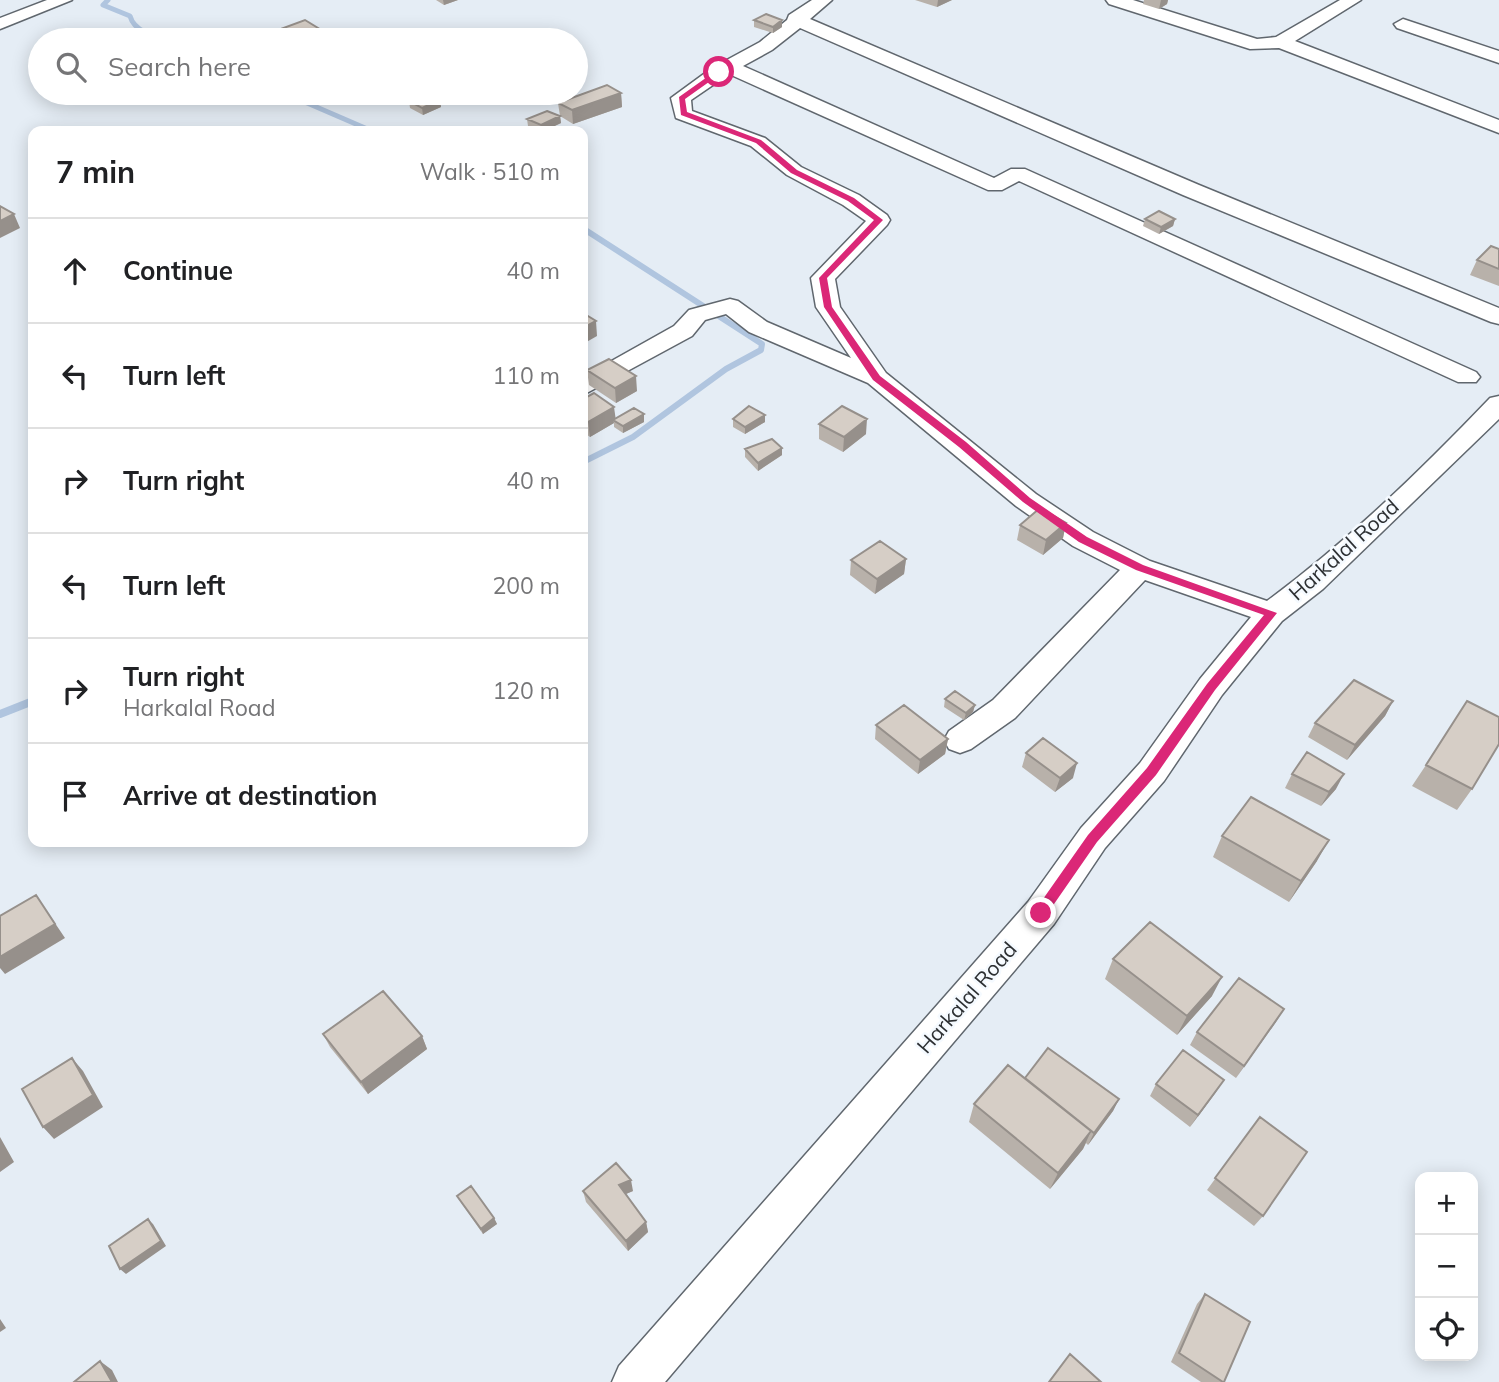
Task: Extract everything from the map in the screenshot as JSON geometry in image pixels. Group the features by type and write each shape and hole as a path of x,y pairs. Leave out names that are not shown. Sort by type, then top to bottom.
{"street":[{"path":"0,24 63,0"},
{"path":"823,0 795,19 766,46 681,98 684,114 758,142 794,171 851,200 879,220 823,278 828,307 877,378"},
{"path":"1117,0 1256,45 1281,42 1352,0"},
{"path":"795,19 1191,190 1499,317"},
{"path":"1404,24 1499,57"},
{"path":"1300,31 1449,87"},
{"path":"1281,42 1499,127"},
{"path":"729,67 996,186 1017,173 1467,377"},
{"path":"588,382 683,331 697,315 730,306 758,327 877,378 962,444 1026,500 1083,539 1140,568 1271,613"},
{"name":"Harkalal Road","path":"635,1382 1041,913 1093,838 1152,772 1211,687 1271,613 1312,582 1459,446 1499,404"},
{"path":"960,740 1004,709 1140,568"}],"building":[{"path":"766,14 782,20 773,27 754,20"},
{"path":"305,20 318,28 283,28"},
{"path":"607,85 621,93 588,104 588,92"},
{"path":"562,105 586,105 572,110"},
{"path":"547,111 560,116 541,125 527,119"},
{"path":"0,206 14,214 0,221"},
{"path":"1159,211 1175,219 1161,227 1145,219"},
{"path":"1491,246 1499,249 1499,269 1477,260"},
{"path":"588,316 596,321 588,325"},
{"path":"609,359 636,376 615,388 588,370"},
{"path":"594,393 614,407 588,422 588,396"},
{"path":"749,406 765,415 745,427 733,419"},
{"path":"842,406 867,419 844,437 819,424"},
{"path":"634,408 644,414 623,426 613,420"},
{"path":"772,439 782,448 758,463 745,449"},
{"path":"1040,508 1066,523 1046,540 1020,525"},
{"path":"880,541 906,559 877,579 851,560"},
{"path":"1354,680 1393,701 1355,745 1315,723"},
{"path":"955,691 975,705 966,713 945,699"},
{"path":"1467,701 1499,717 1499,744 1472,789 1426,765"},
{"path":"904,705 948,739 920,760 876,725"},
{"path":"1043,738 1077,763 1060,778 1026,753"},
{"path":"1307,752 1344,774 1329,792 1292,774"},
{"path":"1251,797 1329,840 1301,881 1222,836"},
{"path":"36,895 55,924 0,957 0,916"},
{"path":"1150,922 1222,977 1187,1016 1113,959"},
{"path":"1239,978 1284,1009 1244,1066 1197,1032"},
{"path":"383,991 422,1036 361,1082 323,1034"},
{"path":"1048,1048 1119,1099 1094,1133 1025,1078"},
{"path":"1183,1050 1224,1080 1198,1115 1156,1084"},
{"path":"72,1058 93,1095 43,1127 22,1089"},
{"path":"1008,1065 1091,1131 1058,1173 974,1104"},
{"path":"1260,1117 1307,1152 1263,1216 1215,1178"},
{"path":"616,1163 631,1180 619,1185 646,1222 626,1241 583,1191"},
{"path":"471,1186 494,1218 481,1229 457,1196"},
{"path":"148,1219 161,1241 120,1269 109,1246"},
{"path":"1205,1294 1250,1322 1224,1382 1179,1353"},
{"path":"1070,1354 1101,1382 1049,1382"},
{"path":"100,1361 112,1382 74,1382"}],"waterway":[{"path":"108,0 103,5 130,16 139,28"},
{"path":"312,105 360,126"},
{"path":"588,232 762,344 761,350 726,369 633,437 588,460"},
{"path":"0,714 28,703"}],"route":[{"path":"719,72 681,98 684,114 758,142 794,171 851,200 879,220 823,278 828,307 877,378 962,444 1026,500 1083,539 1140,568 1271,613 1211,687 1152,772 1093,838 1041,913"}]}
